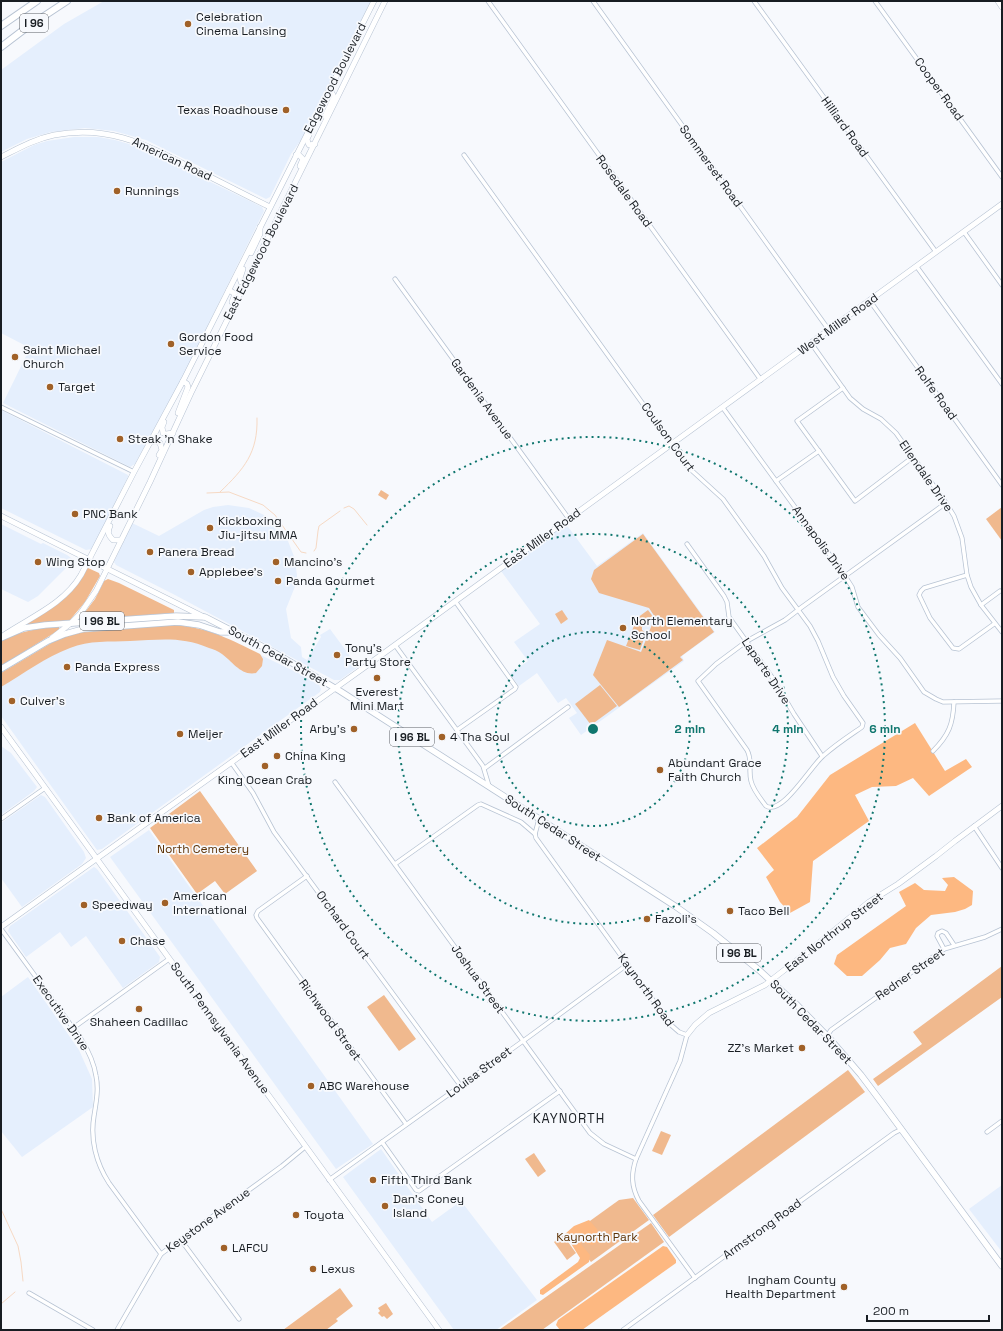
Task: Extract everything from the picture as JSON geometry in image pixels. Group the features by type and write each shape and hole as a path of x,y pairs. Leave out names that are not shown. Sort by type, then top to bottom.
{"highway":[{"name":"I 96","path":"1,26 37,1"},
{"name":"I 96","path":"1,47 26,28 68,1"}],"main road":[{"name":"I 96 BL","path":"1,637 34,626 176,616 204,617"},
{"name":"South Cedar Street","path":"204,617 300,667 335,688 698,922 732,947 771,981 827,1036 861,1075 1002,1266"},
{"name":"I 96 BL","path":"1,669 48,641 83,629 164,623 188,623 220,632 234,632"}],"street":[{"name":"Edgewood Boulevard","path":"296,155 374,1"},
{"path":"376,20 375,13 382,1"},
{"name":"East Edgewood Boulevard","path":"48,641 71,623 88,603 107,569 221,331 385,1"},
{"name":"Rosedale Road","path":"488,1 761,380"},
{"name":"Sommerset Road","path":"593,1 830,330"},
{"name":"Hilliard Road","path":"754,1 936,252"},
{"name":"Cooper Road","path":"875,1 1002,177"},
{"path":"998,1 1002,7"},
{"path":"325,123 325,116 334,97 330,90"},
{"path":"315,144 309,145 307,141 316,122 317,114"},
{"name":"American Road","path":"1,157 31,142 54,135 82,132 112,135 128,138 146,145 270,207"},
{"path":"285,204 285,196 303,161 302,157 296,155"},
{"name":"East Edgewood Boulevard","path":"1,637 62,598 78,581 126,486 179,389 296,155"},
{"name":"Coulson Court","path":"464,155 694,473 723,499 764,556 782,588 810,626 839,688 863,723 862,727 822,756"},
{"name":"West Miller Road","path":"673,443 1002,204"},
{"path":"246,282 241,282 240,274 260,234 260,226"},
{"path":"964,232 1002,285"},
{"path":"917,267 1002,384"},
{"name":"Gardenia Avenue","path":"395,279 569,519"},
{"path":"221,331 221,324 235,296 234,292 229,290"},
{"name":"Rolfe Road","path":"870,301 1002,485"},
{"name":"Ellendale Drive","path":"811,344 842,388 857,404 888,425 896,433 946,503 954,516 962,538 967,575 971,587 994,624 1002,632"},
{"path":"178,422 178,414 188,387 183,380"},
{"path":"842,388 797,420 855,501 913,456"},
{"path":"173,433 166,434 163,432 162,427 178,397 179,389"},
{"path":"1,407 134,472"},
{"name":"Annapolis Drive","path":"723,408 845,576 852,587 858,607 879,635 900,658 924,692 943,702 1002,701"},
{"path":"142,497 144,487 162,450 158,441 150,442"},
{"name":"East Miller Road","path":"1,928 673,443"},
{"path":"776,481 819,451"},
{"path":"121,540 113,540 109,537 108,530 124,498 126,486"},
{"path":"822,756 788,797 775,807 770,808 766,806 752,786 750,776 751,760 747,750 698,682 716,664 747,641 778,624 946,503"},
{"name":"South Cedar Street","path":"1,516 204,617"},
{"name":"Laparte Drive","path":"687,544 724,596 727,602 729,617 774,680 794,714 822,756"},
{"path":"967,575 924,588 921,591 919,595 930,618 952,648 959,649 994,624"},
{"path":"981,605 1000,591"},
{"path":"455,601 516,687 457,730"},
{"path":"395,645 484,768 490,787"},
{"path":"933,751 945,738 952,725 954,702"},
{"path":"484,768 568,707"},
{"name":"South Pennsylvania Avenue","path":"1,727 439,1330"},
{"name":"Orchard Court","path":"231,762 253,793 274,832 460,1085"},
{"name":"Joshua Street","path":"335,782 590,1133 604,1144 636,1159"},
{"path":"1,819 45,788"},
{"name":"Kaynorth Road","path":"395,864 478,805 485,805 522,822 534,834 671,1025 679,1032 687,1035 680,1060 636,1159 632,1178 635,1193 645,1210 695,1278"},
{"name":"East Northrup Street","path":"687,1035 708,1013 751,993 771,981 869,902 898,884 1000,807"},
{"path":"534,834 539,819"},
{"path":"974,826 1002,868"},
{"name":"Richwood Street","path":"306,876 258,911 256,915 258,921 406,1124"},
{"name":"Executive Drive","path":"1,928 88,1051 96,1076 97,1101 93,1130 94,1148 97,1160 104,1176 161,1254"},
{"name":"Redner Street","path":"827,1036 831,1030 944,949 985,937 1002,929"},
{"path":"944,949 937,936 938,933 942,931 946,933 954,945"},
{"path":"73,1028 169,959"},
{"name":"Louisa Street","path":"329,1180 628,964"},
{"path":"382,1142 416,1190 422,1190 560,1091"},
{"path":"987,1132 1002,1121"},
{"name":"Armstrong Road","path":"623,1330 894,1133 902,1129"},
{"name":"Keystone Avenue","path":"117,1330 161,1254 282,1166 305,1147"},
{"path":"181,1240 239,1319"},
{"path":"29,1293 93,1330"}],"shaded area":[{"path":"104,1 371,1 301,140 291,154 270,197 266,199 146,140 114,131 85,128 51,132 27,139 1,152 1,70 64,24"},
{"path":"74,137 98,137 136,146 262,207 264,211 177,388 135,464 130,467 3,403 30,348 1,333 1,162 34,145 47,141"},
{"path":"1,410 128,475 92,549 86,550 1,508"},
{"path":"228,505 249,508 264,515 277,526 288,541 295,559 297,576 296,584 286,609 291,638 301,647 302,657 307,660 321,637 320,635 330,629 358,667 340,680 334,680 116,565 114,562 132,523 159,536 204,510"},
{"path":"1,524 41,544 43,543 74,560 38,596 28,602 1,589"},
{"name":"North Elementary School","path":"566,524 597,566 643,533 715,632 682,656 684,661 581,735 569,718 577,713 566,698 558,703 537,673 519,686 510,674 528,661 514,642 540,624 501,571"},
{"path":"219,635 298,673 319,685 321,689 320,692 102,849 97,850 1,716 1,673 53,642"},
{"path":"1,746 11,753 37,787 34,791 1,815"},
{"path":"41,795 45,797 84,852 86,858 82,864 22,907 1,878 1,823"},
{"path":"149,830 373,1144 336,1169 110,857"},
{"path":"94,867 97,869 160,957 159,962 123,988 86,936 71,947 60,932 26,957 8,931 10,926"},
{"path":"28,977 79,1050 92,1079 93,1107 22,1157 1,1131 1,997"},
{"path":"381,1149 432,1222 461,1201 537,1300 496,1330 454,1330 343,1177"},
{"path":"1002,1185 1002,1252 969,1209"}],"green space":[{"path":"381,490 389,495 386,500 378,495"},
{"path":"1002,507 1002,541 986,519"},
{"path":"643,534 714,632 680,657 683,660 619,707 593,675 607,640 641,652 655,617 649,608 599,593 591,579 594,570"},
{"path":"88,568 99,573 100,576 85,602 70,620 26,625 33,618 68,595"},
{"path":"108,579 174,610 174,613 79,620 95,599 104,581"},
{"path":"562,610 568,619 561,624 555,614"},
{"path":"648,610 654,618 642,627 642,630 646,633 640,650 626,646 637,618"},
{"path":"169,625 205,630 226,638 260,654 263,659 262,666 256,673 246,672 238,668 217,651 199,644 179,640 100,642 77,645 61,652 43,661 1,687 1,673 53,642 70,635 89,631"},
{"path":"59,627 59,630 1,666 1,641 29,631"},
{"path":"600,685 617,706 591,725 575,704"},
{"path":"915,723 945,771 966,759 972,767 929,796 913,778 896,786 872,787 855,795 869,821 813,861 810,902 790,913 780,902 766,877 774,870 757,848 797,817 830,775"},
{"name":"North Cemetery","path":"200,791 257,871 225,894 215,881 197,894 150,828"},
{"path":"954,877 973,891 972,905 955,912 931,915 916,928 906,944 890,948 880,960 862,976 847,976 834,964 837,955 906,906 899,892 915,883 924,890 945,891 948,885 942,878"},
{"path":"1002,966 1002,997 878,1086 873,1079 922,1044 913,1032"},
{"path":"384,995 416,1039 399,1051 367,1007"},
{"path":"848,1070 865,1092 669,1237 653,1215"},
{"path":"661,1131 671,1135 662,1155 652,1151"},
{"path":"534,1153 546,1171 538,1177 525,1159"},
{"name":"Kaynorth Park","path":"633,1198 649,1220 591,1262 569,1236 619,1200"},
{"path":"589,1220 597,1229 600,1240 593,1245 582,1242 580,1243 590,1255 589,1262 543,1295 540,1294 540,1290 578,1262 580,1258 565,1234 574,1226"},
{"path":"651,1223 664,1242 542,1330 499,1330"},
{"path":"563,1235 576,1253 567,1260 554,1242"},
{"path":"663,1246 667,1247 676,1260 676,1263 582,1330 560,1330 556,1325 558,1320"},
{"path":"340,1288 353,1306 336,1319 338,1321 326,1330 283,1330"},
{"path":"386,1303 393,1314 387,1319 378,1313 380,1311 378,1308"}],"waterway":[{"path":"220,492 236,476 248,460 255,441 257,418"},
{"path":"207,493 229,492 263,505 275,515 301,552 306,553"},
{"path":"344,508 349,506 354,509 367,525"},
{"path":"314,551 316,548 319,526 340,511"},
{"path":"1,1209 18,1246 23,1281"},
{"path":"1,1304 15,1292"}],"place":[{"name":"Celebration Cinema Lansing","path":"188,24"},
{"name":"Texas Roadhouse","path":"286,110"},
{"name":"Runnings","path":"117,191"},
{"name":"Gordon Food Service","path":"171,344"},
{"name":"Saint Michael Church","path":"15,357"},
{"name":"Target","path":"50,387"},
{"name":"Steak 'n Shake","path":"120,439"},
{"name":"PNC Bank","path":"75,514"},
{"name":"Kickboxing Jiu-jitsu MMA","path":"210,528"},
{"name":"Panera Bread","path":"150,552"},
{"name":"Wing Stop","path":"38,562"},
{"name":"Mancino's","path":"276,562"},
{"name":"Applebee's","path":"191,572"},
{"name":"Panda Gourmet","path":"278,581"},
{"name":"North Elementary School","path":"623,628"},
{"name":"Tony's Party Store","path":"337,655"},
{"name":"Panda Express","path":"67,667"},
{"name":"Everest Mini Mart","path":"377,678"},
{"name":"Culver's","path":"12,701"},
{"name":"Arby's","path":"354,729"},
{"name":"Meijer","path":"180,734"},
{"name":"4 Tha Soul","path":"442,737"},
{"name":"China King","path":"277,756"},
{"name":"King Ocean Crab","path":"265,766"},
{"name":"Abundant Grace Faith Church","path":"660,770"},
{"name":"Bank of America","path":"99,818"},
{"name":"American International","path":"165,903"},
{"name":"Speedway","path":"84,905"},
{"name":"Taco Bell","path":"730,911"},
{"name":"Fazoli's","path":"647,919"},
{"name":"Chase","path":"122,941"},
{"name":"Shaheen Cadillac","path":"139,1009"},
{"name":"ZZ's Market","path":"802,1048"},
{"name":"ABC Warehouse","path":"311,1086"},
{"name":"Fifth Third Bank","path":"373,1180"},
{"name":"Dan's Coney Island","path":"385,1206"},
{"name":"Toyota","path":"296,1215"},
{"name":"LAFCU","path":"224,1248"},
{"name":"Lexus","path":"313,1269"},
{"name":"Ingham County Health Department","path":"844,1287"}],"district":[{"name":"KAYNORTH","path":"569,1118"}]}
